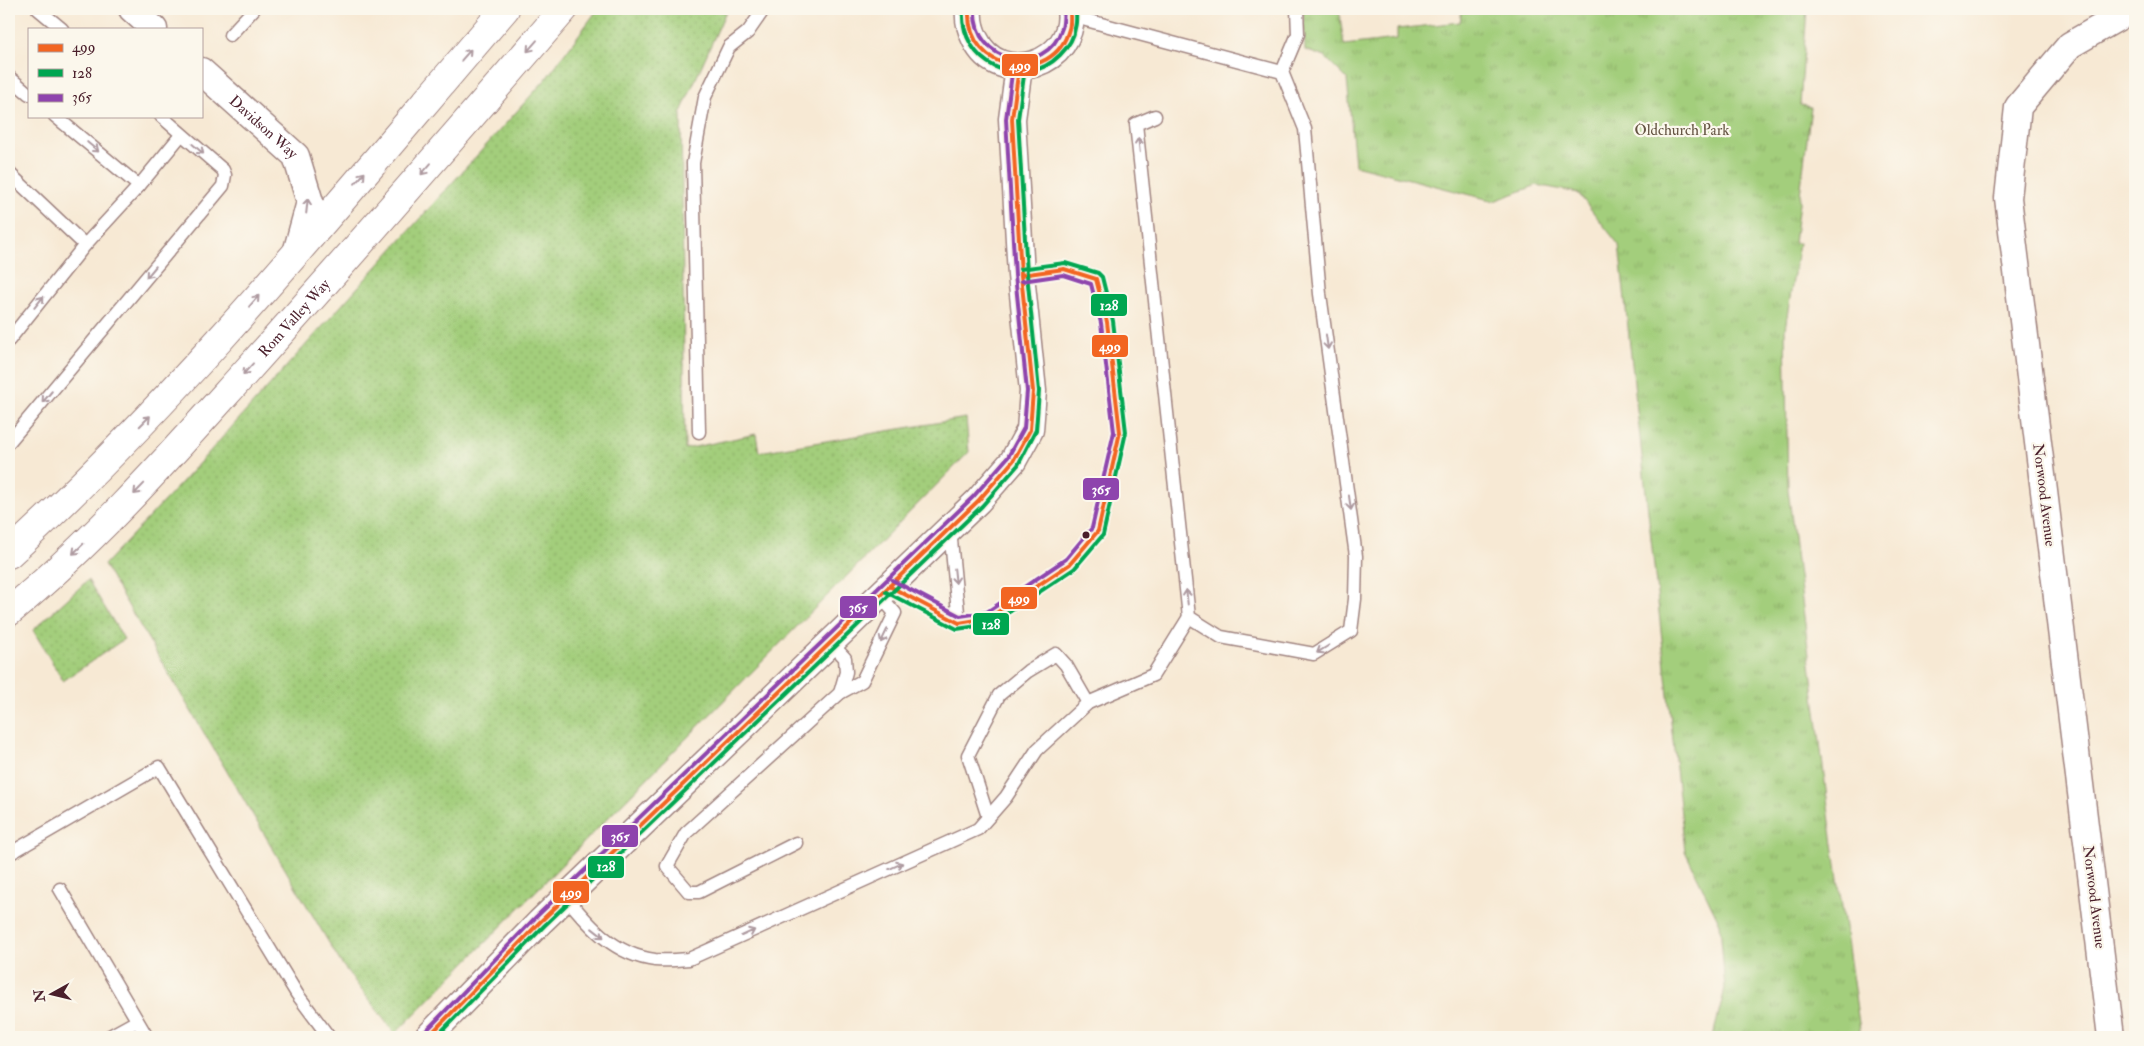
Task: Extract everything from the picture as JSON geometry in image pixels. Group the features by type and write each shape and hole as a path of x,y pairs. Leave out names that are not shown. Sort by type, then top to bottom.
{"main road":[{"path":"9,554 62,506 168,398 296,253 506,9"},
{"name":"Rom Valley Way","path":"9,612 46,581 141,488 356,250 564,9"}],"street":[{"path":"970,9 968,15 971,31 978,46 996,61 1020,67 1039,63 1056,52 1067,36 1070,12"},
{"name":"Norwood Avenue","path":"2111,1037 2008,198 2018,107 2070,44 2131,10 2135,10"},
{"path":"430,1036 566,897 978,501 1013,461 1030,430 1033,391 1021,275 1012,119 1020,67"},
{"name":"Davidson Way","path":"202,72 296,156 310,202 296,253"}],"lane":[{"path":"38,9 61,28"},
{"path":"230,35 254,9"},
{"path":"699,432 693,163 705,97 729,47 748,32 764,9"},
{"path":"1288,9 1298,34"},
{"path":"1189,617 1221,637 1314,654 1351,631 1355,599 1355,540 1320,294 1305,129 1282,72 1298,34 1297,9"},
{"path":"1070,12 1282,72"},
{"path":"9,78 28,93"},
{"path":"566,897 590,926 621,951 654,960 689,960 978,829 1006,797 1037,750 1088,703 1153,674 1189,617 1136,124 1155,116"},
{"path":"57,118 139,186"},
{"path":"9,442 223,186 226,175 223,170 163,118"},
{"path":"9,340 85,245 182,135"},
{"path":"9,173 85,245"},
{"path":"885,591 959,623 989,618 1070,564 1098,531 1120,432 1107,322 1096,279 1064,269 1021,275"},
{"path":"950,528 959,623"},
{"path":"796,843 699,892 689,892 667,866 686,833 840,693 862,681 895,614 885,591"},
{"path":"831,643 846,658 846,672 840,693"},
{"path":"988,817 968,755 999,695 1028,671 1056,654 1066,665 1088,703"},
{"path":"9,854 160,767 297,994 329,1037"},
{"path":"60,889 147,1037"},
{"path":"108,1037 137,1021"}],"green space":[{"path":"598,9 727,9 681,112 685,449 756,434 759,452 966,418 969,452 395,1034 341,963 104,565 183,481 545,80"},
{"name":"Oldchurch Park","path":"1303,9 1339,9 1344,45 1397,39 1397,29 1460,22 1462,9 1807,9 1800,105 1811,107 1794,243 1799,243 1785,329 1788,489 1831,830 1861,1037 1711,1037 1725,989 1720,924 1685,851 1619,245 1578,193 1537,185 1494,201 1355,165 1347,79 1325,57 1305,50"},
{"path":"88,580 124,639 63,681 33,630"}],"transit line":[{"name":"128","path":"963,9 964,28 971,44 982,58 995,67 1011,72 1028,72 1044,66 1060,55 1072,39 1076,21 1076,9"},
{"name":"499","path":"969,9 972,31 981,48 995,59 1012,65 1030,65 1046,59 1060,47 1070,27 1070,9"},
{"name":"365","path":"975,9 977,28 985,42 997,53 1011,58 1027,59 1041,54 1054,44 1062,28 1064,9"},
{"name":"365","path":"424,1033 536,917 973,497 1008,457 1024,428 1027,391 1015,275 1006,119 1013,66"},
{"name":"499","path":"428,1037 540,922 978,501 1013,461 1030,430 1033,391 1021,275 1012,119 1019,67"},
{"name":"128","path":"436,1037 544,926 982,506 1018,465 1036,430 1039,391 1027,274 1018,119 1025,68"},
{"name":"128","path":"886,592 957,629 991,624 1074,569 1103,535 1126,432 1113,321 1102,277 1098,273 1065,263 1020,269"},
{"name":"499","path":"889,586 959,623 989,618 1070,564 1098,531 1120,432 1107,322 1096,279 1064,269 1021,275"},
{"name":"365","path":"892,580 960,616 987,612 1066,559 1092,528 1114,432 1101,323 1091,284 1063,275 1022,281"}]}
